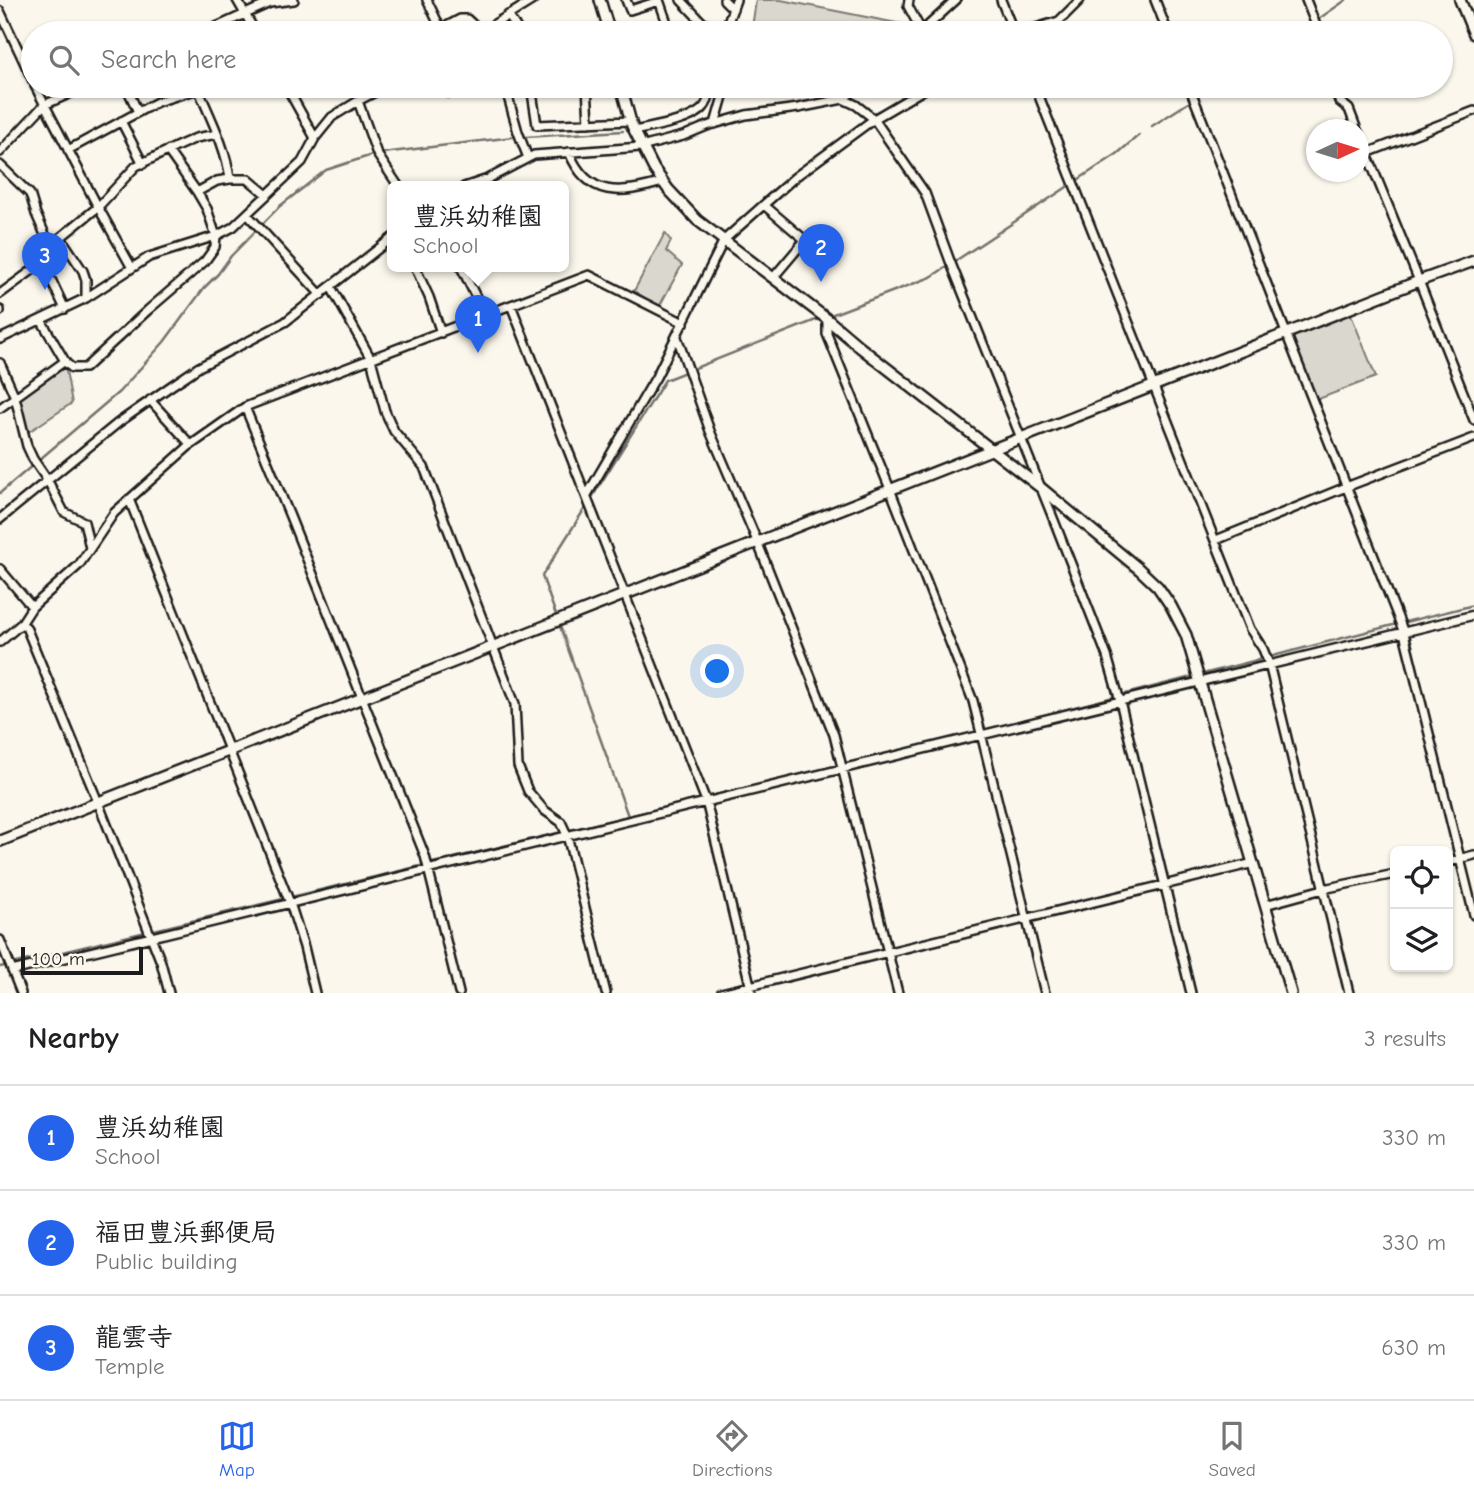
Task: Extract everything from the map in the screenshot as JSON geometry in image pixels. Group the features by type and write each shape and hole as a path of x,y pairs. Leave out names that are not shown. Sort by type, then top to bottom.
{"street":[{"path":"237,0 250,21"},
{"path":"230,21 270,3 294,0"},
{"path":"426,0 437,21"},
{"path":"500,21 533,0"},
{"path":"600,0 606,21"},
{"path":"626,0 630,10 660,1 665,21"},
{"path":"681,0 701,21"},
{"path":"724,0 733,9"},
{"path":"728,21 736,0"},
{"path":"909,0 908,6 916,21"},
{"path":"933,21 956,0"},
{"path":"1001,0 1011,21"},
{"path":"1059,21 1080,0"},
{"path":"1155,0 1163,21"},
{"path":"1306,0 1314,21"},
{"path":"1461,0 1474,34"},
{"path":"0,11 21,55"},
{"path":"508,16 512,21"},
{"path":"41,98 132,268"},
{"path":"0,152 44,105 60,98"},
{"path":"132,98 138,112"},
{"path":"68,150 168,98"},
{"path":"202,98 228,164 230,180"},
{"path":"293,98 315,138"},
{"path":"0,339 86,298 149,257 216,236 233,227 302,162 315,138 332,117 364,98"},
{"path":"508,98 528,158"},
{"path":"533,98 537,125 630,121"},
{"path":"588,98 590,123"},
{"path":"624,98 641,146 668,189 698,220 1041,488 1158,587 1186,635 1291,993"},
{"path":"634,131 687,118 701,111 708,98"},
{"path":"715,124 723,98"},
{"path":"587,495 656,377 724,240 796,177 874,119 910,98"},
{"path":"1040,98 1250,629 1269,664 1349,993"},
{"path":"1194,98 1404,633 1474,915"},
{"path":"1338,98 1349,109 1353,119"},
{"path":"482,181 528,158 545,153 641,146 683,136 746,115 843,99 874,119 925,193 1107,656 1191,993"},
{"path":"358,101 377,154 395,181"},
{"path":"1369,152 1474,111"},
{"path":"121,121 143,163"},
{"path":"0,293 38,266 42,255 50,246 98,206 136,166 196,138 217,134"},
{"path":"41,320 65,361 72,368 85,368 205,261 215,247 216,236 207,209 168,151"},
{"path":"569,152 575,167 596,186 624,191 663,182"},
{"path":"1369,158 1474,420"},
{"path":"0,164 30,194 50,246"},
{"path":"197,192 218,181 248,179 267,195"},
{"path":"764,205 804,240 773,278"},
{"path":"247,214 321,295"},
{"path":"61,238 83,271 86,298"},
{"path":"0,519 150,400 199,367 285,322 387,242"},
{"path":"0,841 1020,437 1474,261"},
{"path":"38,266 47,271 65,309"},
{"path":"417,272 441,332"},
{"path":"464,272 485,315"},
{"path":"0,642 21,624 32,607 79,565 114,513 191,445 245,407 589,275 684,323"},
{"path":"331,287 371,359 394,431 424,467 494,646 515,704 519,770 528,791 544,810 561,822 567,835 606,993"},
{"path":"511,304 706,801 751,989"},
{"path":"827,320 827,334 973,701 1045,993"},
{"path":"677,337 710,431 834,735 898,993"},
{"path":"0,408 65,361"},
{"path":"0,363 15,397 27,446 33,459 64,512 84,522 90,548"},
{"path":"150,400 191,445"},
{"path":"245,407 297,531 429,870 459,993"},
{"path":"1216,540 1474,438"},
{"path":"129,499 290,902 315,993"},
{"path":"0,569 32,607"},
{"path":"12,971 1474,615"},
{"path":"21,624 26,627 98,802 161,962 169,993"},
{"path":"1453,861 1474,855"},
{"path":"721,993 751,989 888,952 1254,863"},
{"path":"1265,905 1390,875"},
{"path":"0,940 21,993"}],"shaded area":[{"path":"756,0 781,0 886,21 753,21"},
{"path":"665,233 671,241 666,251 682,265 659,307 634,291"},
{"path":"1350,312 1376,377 1316,400 1291,337"},
{"path":"65,365 72,403 27,433 18,398"}],"waterway":[{"path":"1320,18 1346,0"},
{"path":"1152,126 1188,103"},
{"path":"525,137 623,131"},
{"path":"828,316 931,277 1117,154 1139,135"},
{"path":"383,153 513,137"},
{"path":"0,493 119,392 164,342 231,256 280,206 326,170 372,155"},
{"path":"591,499 665,380 821,318"},
{"path":"587,505 542,576 628,816"},
{"path":"990,729 1474,605"},
{"path":"0,967 895,752"}],"place":[{"name":"福田豊浜郵便局","path":"821,282"},
{"name":"龍雲寺","path":"45,290"},
{"name":"豊浜幼稚園","path":"478,353"}]}
